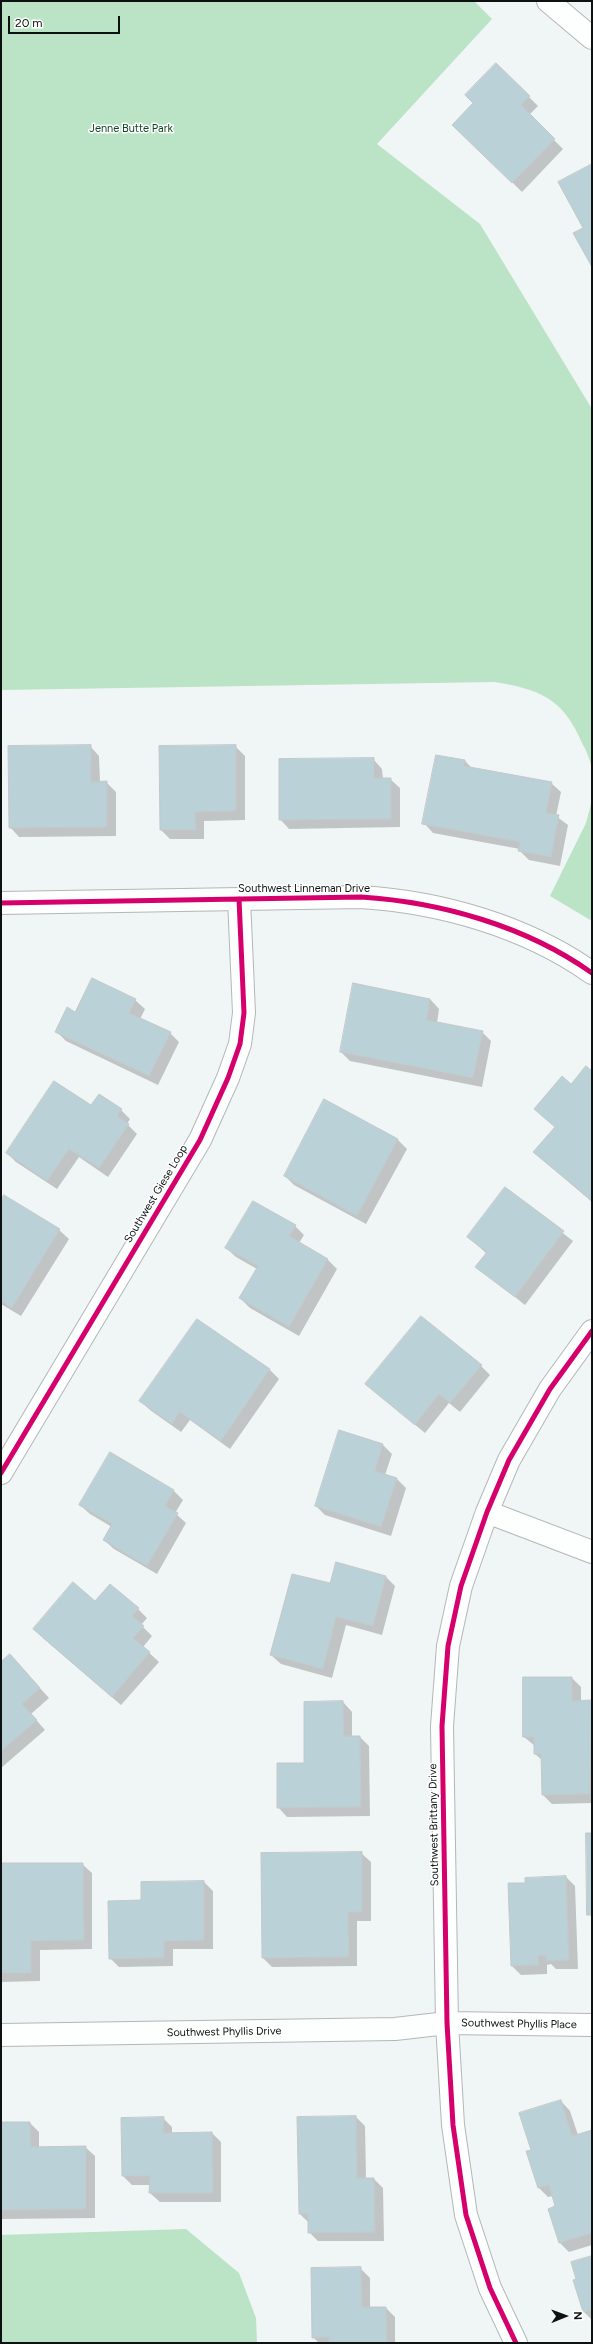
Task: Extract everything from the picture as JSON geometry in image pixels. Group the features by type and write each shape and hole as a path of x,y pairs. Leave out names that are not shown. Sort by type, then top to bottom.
{"street":[{"path":"548,1 592,38"},
{"name":"Southwest Linneman Drive","path":"1,903 360,897 411,902 443,909 512,931 544,946 592,973"},
{"name":"Southwest Giese Loop","path":"1,1473 200,1140 228,1078 240,1044 244,1013 239,899"},
{"name":"Southwest Brittany Drive","path":"516,2343 490,2288 466,2215 453,2125 446,2023 442,1726 448,1646 461,1586 487,1512 509,1460 550,1390 592,1332"},
{"path":"487,1512 592,1552"},
{"name":"Southwest Phyllis Place","path":"446,2023 592,2025"},
{"name":"Southwest Phyllis Drive","path":"1,2035 395,2029 446,2023"}],"green space":[{"name":"Jenne Butte Park","path":"1,1 474,1 492,19 377,144 480,224 592,409 592,772 586,750 575,728 567,715 558,706 548,698 524,688 494,682 1,690"},
{"path":"592,800 592,921 550,896 586,823"},
{"path":"186,2229 239,2273 256,2318 257,2343 1,2343 1,2235"}],"building":[{"path":"496,63 530,96 521,105 555,139 512,183 452,125 473,103 465,95"},
{"path":"592,164 592,267 573,233 583,228 558,182"},
{"path":"91,745 91,782 107,781 107,827 9,828 8,746"},
{"path":"236,745 236,811 195,812 196,830 160,830 159,746"},
{"path":"436,755 465,760 464,766 552,782 546,813 559,815 551,857 518,851 520,842 422,824"},
{"path":"374,758 374,778 391,778 391,819 279,820 279,759"},
{"path":"92,978 136,999 129,1013 171,1032 149,1076 55,1032 67,1007 75,1012"},
{"path":"353,983 430,999 427,1020 483,1031 473,1078 340,1052"},
{"path":"586,1066 592,1071 592,1201 533,1152 555,1127 534,1109 562,1076 571,1084"},
{"path":"54,1081 91,1105 99,1094 122,1109 117,1116 129,1124 99,1168 69,1149 47,1181 6,1153"},
{"path":"324,1099 398,1139 357,1216 284,1176"},
{"path":"505,1187 564,1231 515,1297 475,1267 487,1252 467,1237"},
{"path":"4,1195 60,1229 12,1308 1,1301 1,1201"},
{"path":"253,1201 296,1225 289,1236 328,1259 289,1327 239,1298 258,1266 225,1248"},
{"path":"421,1316 482,1365 450,1403 439,1394 415,1425 365,1384"},
{"path":"197,1319 270,1369 221,1441 180,1412 172,1424 139,1401"},
{"path":"339,1430 383,1444 375,1471 397,1478 381,1527 315,1506"},
{"path":"110,1452 174,1490 165,1506 178,1513 147,1566 103,1540 112,1524 79,1505"},
{"path":"336,1562 386,1576 373,1626 336,1617 323,1669 270,1655 292,1574 330,1583"},
{"path":"73,1582 95,1601 110,1584 139,1608 132,1616 144,1626 133,1638 150,1652 112,1697 33,1629"},
{"path":"10,1654 40,1688 22,1704 37,1720 1,1751 1,1662"},
{"path":"523,1677 572,1677 572,1701 592,1700 590,1794 542,1795 541,1754 534,1754 534,1737 523,1737"},
{"path":"343,1701 344,1736 360,1736 361,1807 277,1808 277,1763 304,1763 304,1702"},
{"path":"586,1833 592,1833 592,1915 587,1915"},
{"path":"362,1852 362,1912 348,1912 349,1957 262,1958 261,1853"},
{"path":"1,1863 83,1863 84,1940 31,1941 31,1973 1,1973"},
{"path":"566,1876 569,1960 546,1961 546,1955 538,1956 539,1965 511,1966 508,1883 525,1883 525,1878"},
{"path":"204,1881 204,1940 164,1941 164,1958 109,1959 108,1901 141,1900 141,1882"},
{"path":"561,2100 572,2136 592,2130 592,2233 559,2243 548,2209 555,2206 549,2185 538,2188 526,2151 531,2150 519,2113"},
{"path":"356,2116 357,2178 374,2178 375,2232 308,2233 308,2214 299,2214 297,2117"},
{"path":"164,2117 163,2133 212,2132 213,2193 149,2193 150,2176 122,2176 121,2118"},
{"path":"1,2122 30,2122 31,2147 86,2146 86,2209 1,2210"},
{"path":"592,2256 592,2310 583,2312 573,2280 576,2279 571,2262"},
{"path":"361,2267 362,2307 386,2307 387,2343 329,2343 329,2337 312,2338 311,2268"}],"cycle path":[{"path":"1,903 361,897 391,900 421,904 481,919 539,942 566,956 592,973"},
{"path":"1,1473 200,1140 228,1078 240,1044 244,1013 239,899"},
{"path":"516,2343 490,2288 466,2215 453,2125 447,2023 442,1726 448,1646 461,1586 487,1512 509,1460 550,1389 592,1331"}]}
